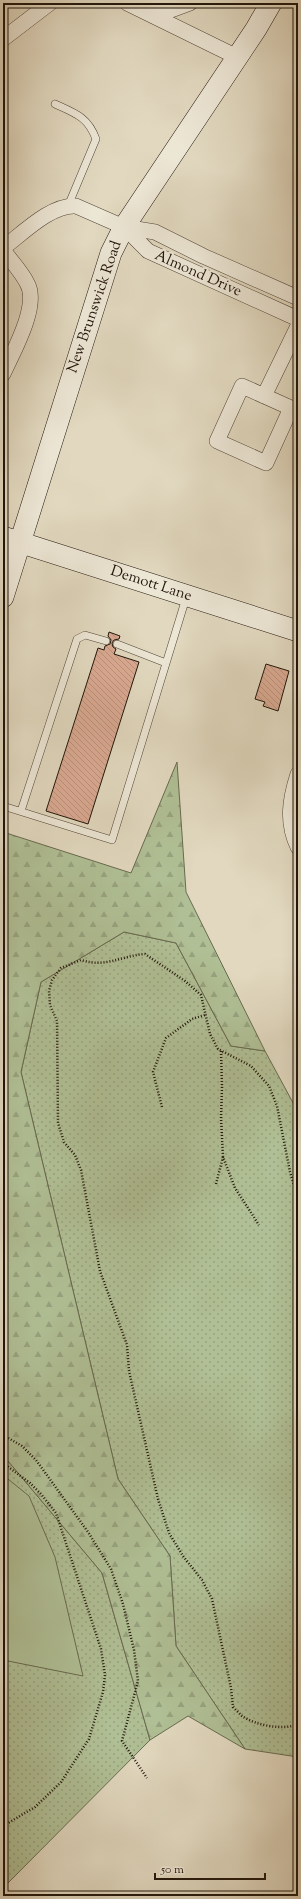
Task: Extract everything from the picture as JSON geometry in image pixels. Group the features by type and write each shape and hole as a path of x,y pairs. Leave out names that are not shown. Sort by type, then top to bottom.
{"street":[{"path":"3,39 50,3"},
{"path":"127,3 237,57"},
{"path":"155,16 190,3"},
{"name":"New Brunswick Road","path":"3,597 12,540 111,252 124,227 237,57 271,3"},
{"path":"3,374 24,327 30,304 30,293 28,283 3,249 51,211 68,206 76,206 124,227"},
{"name":"Almond Drive","path":"124,227 155,232 203,256 298,298"},
{"name":"Almond Drive","path":"124,227 148,251 298,319"},
{"path":"264,396 298,326"},
{"path":"242,386 264,396 291,408 266,463 217,441 242,386"},
{"name":"Demott Lane","path":"12,540 298,631"},
{"path":"298,774 291,796 290,820 298,847"}],"lane":[{"path":"55,104 80,114 92,128 96,139 68,206"},
{"path":"3,806 112,840 187,596"},
{"path":"20,811 77,639 85,635 106,641"},
{"path":"118,644 166,663"}],"path":[{"path":"298,1198 290,1172 277,1106 269,1086 251,1066 218,1049 210,1034 204,1015 201,994 185,981 145,954 128,955 106,964 93,964 81,960 61,968 52,980 49,991 50,1005 57,1021 58,1028 58,1123 64,1142 75,1155 81,1170 100,1271 127,1346 129,1371 158,1499 168,1533 183,1556 202,1580 212,1599 231,1688 233,1707 242,1716 260,1724 279,1727 298,1724"},
{"path":"162,1107 153,1072 166,1038 192,1019 204,1015"},
{"path":"221,1051 222,1086 220,1118 223,1157 235,1188 259,1225"},
{"path":"216,1184 223,1157"},
{"path":"3,1435 22,1446 36,1460 88,1532 111,1569 124,1604 134,1650 138,1681 122,1741 147,1778"},
{"path":"3,1463 30,1483 56,1513 101,1649 105,1676 103,1692 89,1739 62,1782 35,1807 3,1826"}],"green space":[{"path":"177,762 186,892 265,1051 231,1046 176,943 124,932 41,982 21,1072 118,1479 170,1556 176,1646 245,1749 188,1716 150,1740 102,1573 3,1455 3,832 131,873"},
{"path":"124,932 176,943 231,1046 265,1051 298,1112 298,1757 245,1749 176,1646 170,1556 118,1479 21,1072 41,982"},
{"path":"3,1455 102,1573 150,1740 7,1884 3,1884"},
{"path":"3,1475 29,1496 55,1557 83,1676 3,1660"}],"building":[{"path":"109,632 120,636 119,639 114,640 112,643 113,647 116,649 114,654 139,662 88,824 46,811 98,648 104,650 105,646 110,644 111,640 108,636"},
{"path":"266,664 289,671 278,711 263,706 265,702 255,699"}]}
